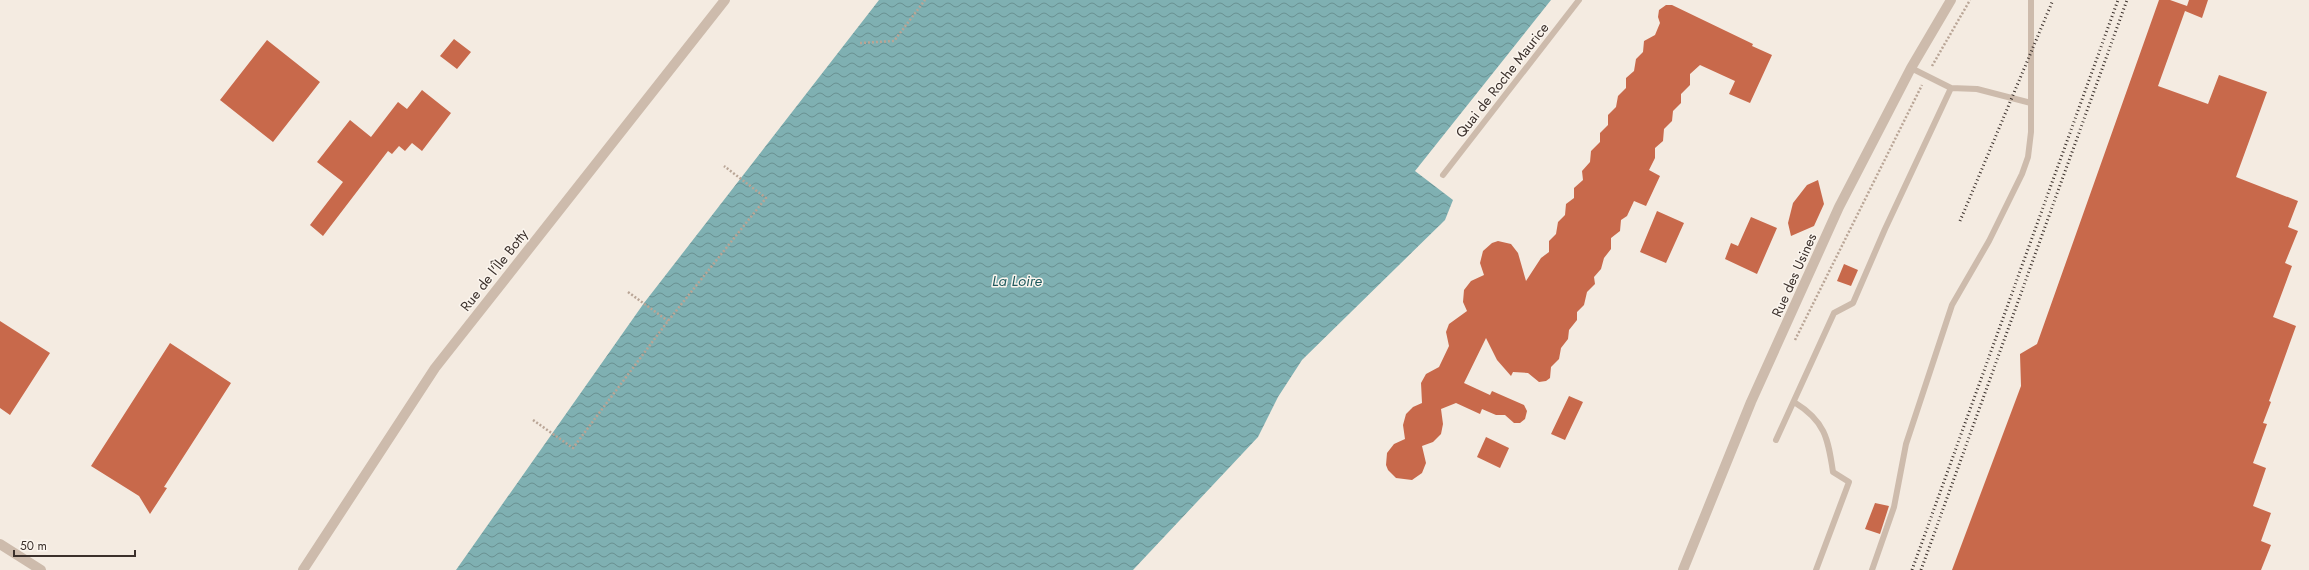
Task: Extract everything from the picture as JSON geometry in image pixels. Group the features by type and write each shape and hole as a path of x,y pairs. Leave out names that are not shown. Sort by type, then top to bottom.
{"street":[{"name":"Rue de l'Île Botty","path":"303,570 428,378 725,0"},
{"name":"Rue des Usines","path":"1683,570 1751,402 1839,208 1911,68 1951,0"},
{"path":"0,544 41,570"}],"lane":[{"name":"Quai de Roche Maurice","path":"1443,174 1579,0"},
{"path":"1872,570 1894,507 1906,444 1952,305 1989,241 2022,174 2028,157 2031,132 2031,0"},
{"path":"1911,68 1951,88 1977,89 2031,103"},
{"path":"1776,440 1834,313 1853,303 1885,229 1951,88"},
{"path":"1794,402 1810,412 1825,433 1833,472 1849,482 1816,570"}],"path":[{"path":"860,44 894,41 925,0"},
{"path":"1792,345 1920,92 1926,76 1965,13 1970,0"},
{"path":"532,420 573,448 668,321 766,198 724,166"},
{"path":"628,292 668,321"}],"water":[{"name":"La Loire","path":"879,0 1551,0 1415,171 1453,200 1445,220 1302,360 1278,397 1258,437 1133,570 456,570 644,303"}],"building":[{"path":"2159,0 2170,0 2187,6 2189,0 2208,0 2202,18 2185,11 2158,86 2208,104 2219,75 2267,92 2236,177 2298,201 2288,227 2298,231 2285,263 2292,266 2273,317 2296,326 2269,401 2271,402 2263,423 2267,424 2253,463 2266,468 2253,506 2271,513 2261,541 2271,545 2261,570 1952,570 2021,386 2020,354 2037,344"},
{"path":"1666,5 1672,5 1753,44 1752,46 1772,55 1750,103 1729,94 1735,81 1700,65 1690,74 1690,85 1681,94 1681,103 1673,111 1672,121 1664,129 1663,141 1655,148 1655,158 1649,170 1660,176 1646,206 1634,201 1627,216 1621,220 1620,231 1611,238 1611,249 1604,258 1601,269 1594,277 1595,284 1587,292 1584,305 1577,312 1577,320 1569,330 1568,339 1561,348 1559,359 1551,367 1550,378 1546,381 1539,382 1528,373 1513,372 1511,376 1497,360 1486,338 1464,383 1490,395 1492,391 1524,405 1527,411 1525,419 1520,423 1514,423 1505,415 1496,415 1482,409 1480,414 1456,403 1441,409 1443,424 1441,434 1433,442 1422,446 1426,463 1422,473 1412,480 1396,478 1388,470 1386,465 1387,453 1394,444 1405,439 1403,425 1406,414 1413,407 1422,403 1421,383 1426,374 1439,367 1449,346 1446,332 1449,324 1467,311 1463,302 1464,290 1471,281 1484,275 1480,263 1483,251 1492,243 1498,241 1511,244 1518,253 1526,281 1541,258 1549,252 1549,241 1556,234 1558,222 1565,215 1566,204 1574,198 1574,188 1583,180 1582,171 1590,162 1591,151 1600,142 1600,133 1608,125 1608,115 1616,107 1618,96 1626,88 1626,78 1634,71 1636,59 1643,52 1644,41 1655,35 1660,23 1658,17 1659,10"},
{"path":"454,39 471,52 457,69 440,56"},
{"path":"267,40 320,82 273,142 220,100"},
{"path":"422,90 451,113 422,151 412,143 405,151 399,146 392,154 388,151 323,236 310,225 343,182 317,162 350,120 371,137 398,102 407,109"},
{"path":"1818,180 1824,204 1814,226 1791,236 1788,223 1793,203 1807,185"},
{"path":"1657,211 1684,223 1666,263 1640,252"},
{"path":"1751,217 1777,228 1757,274 1725,259 1731,243 1738,246"},
{"path":"1844,264 1858,270 1851,286 1837,281"},
{"path":"0,321 50,353 10,415 0,408"},
{"path":"170,343 231,383 164,487 167,488 150,514 139,496 91,466"},
{"path":"1569,396 1583,402 1565,440 1551,434"},
{"path":"1486,437 1509,448 1500,468 1477,457"},
{"path":"1875,503 1889,506 1880,534 1865,529"}],"railway":[{"path":"1960,221 2053,0"},
{"path":"1912,570 2118,0"},
{"path":"1921,570 2127,0"}]}
